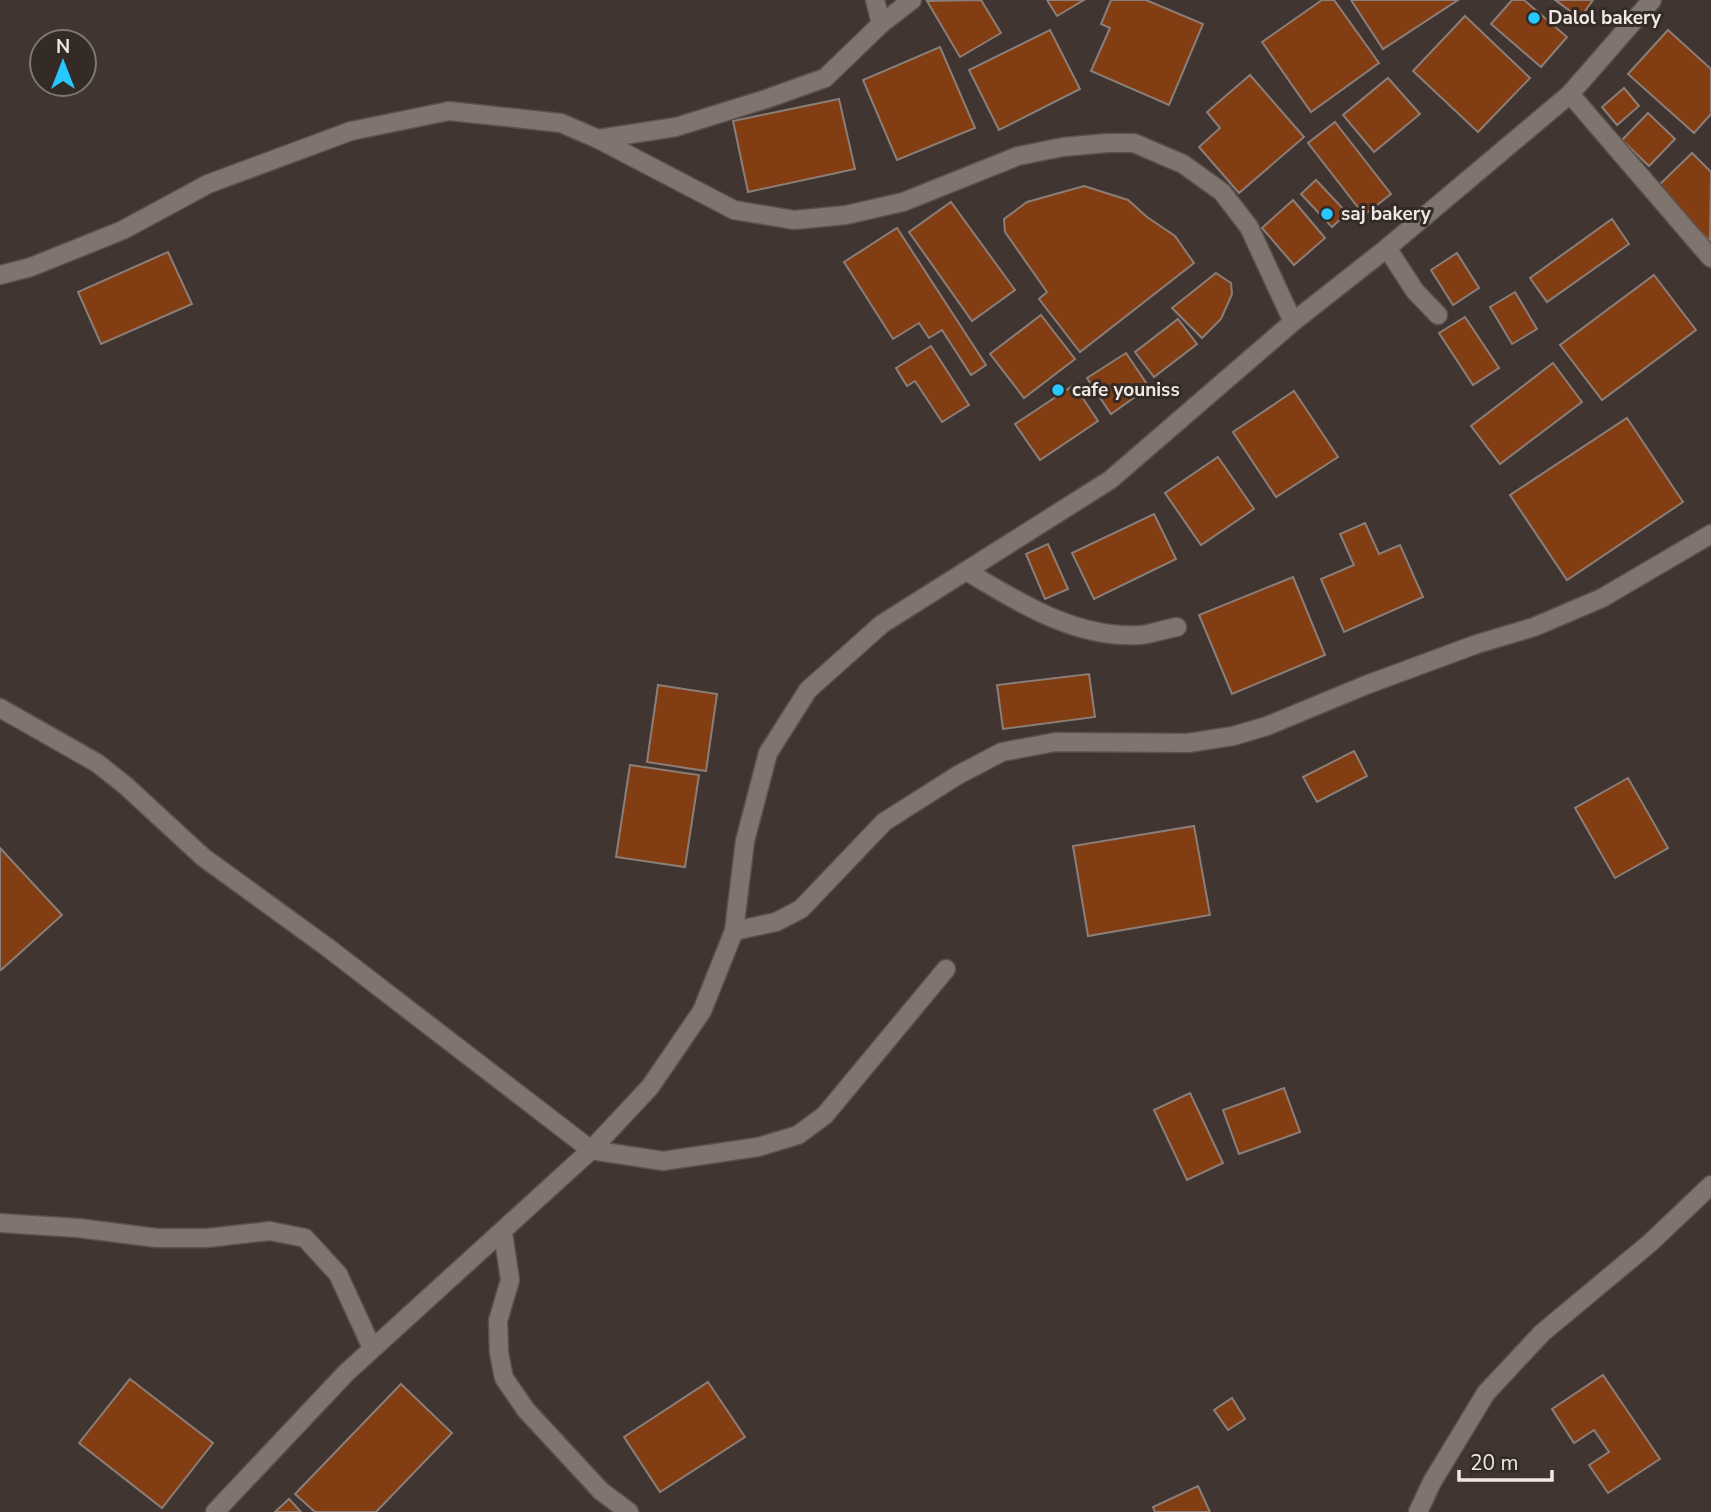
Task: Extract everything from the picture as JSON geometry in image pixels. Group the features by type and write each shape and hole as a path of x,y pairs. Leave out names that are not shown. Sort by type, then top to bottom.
{"street":[{"path":"875,0 881,24"},
{"path":"598,139 676,127 825,78 881,24 912,0"},
{"path":"215,1512 372,1348 503,1233 591,1150 650,1087 702,1011 734,932 745,841 768,753 808,690 882,624 1110,480 1293,322 1387,248 1570,94 1652,0"},
{"path":"1570,94 1711,258"},
{"path":"0,275 31,267 123,230 208,184 351,131 449,111 561,123 598,139 734,211 794,220 846,215 903,202 1018,156 1063,147 1134,143 1183,164 1222,192 1249,227 1293,322"},
{"path":"1387,248 1415,290 1438,315"},
{"path":"734,932 776,922 801,909 884,822 958,775 1002,752 1055,742 1188,743 1233,736 1268,726 1366,685 1477,644 1534,627 1602,598 1711,534"},
{"path":"966,571 1065,624 1130,635 1142,635 1177,626"},
{"path":"0,708 97,763 203,857 327,947 591,1150 663,1161 758,1147 798,1135 825,1115 946,969"},
{"path":"1418,1512 1432,1482 1486,1393 1542,1333 1650,1243 1711,1185"},
{"path":"0,1223 78,1228 157,1238 207,1238 270,1231 304,1238 338,1274 372,1348"},
{"path":"503,1233 510,1280 498,1321 499,1353 504,1378 526,1410 601,1491 629,1512"}],"building":[{"path":"981,0 1001,33 960,57 927,1"},
{"path":"1047,0 1084,0 1057,16"},
{"path":"1111,0 1146,0 1203,24 1169,105 1091,71 1110,28 1101,24"},
{"path":"1322,0 1334,0 1379,63 1311,112 1262,42"},
{"path":"1351,0 1458,0 1383,49"},
{"path":"1512,0 1524,0 1567,37 1541,67 1491,24"},
{"path":"1555,0 1593,0 1580,18"},
{"path":"1465,16 1530,78 1478,132 1413,71"},
{"path":"1050,30 1080,89 999,130 969,70"},
{"path":"1668,30 1711,69 1711,114 1694,133 1628,74"},
{"path":"940,47 975,128 897,160 863,80"},
{"path":"1250,75 1304,137 1239,193 1199,147 1220,128 1207,112"},
{"path":"1388,78 1420,114 1374,152 1343,115"},
{"path":"1624,88 1639,106 1617,125 1602,107"},
{"path":"839,99 855,169 748,192 733,121"},
{"path":"1648,113 1675,139 1649,166 1622,140"},
{"path":"1335,122 1391,194 1364,215 1308,143"},
{"path":"1692,153 1711,172 1710,241 1656,188"},
{"path":"1316,180 1347,213 1332,227 1301,194"},
{"path":"1084,186 1128,200 1175,236 1194,263 1080,352 1039,299 1047,292 1005,232 1004,219 1027,202"},
{"path":"1293,200 1325,238 1294,265 1262,228"},
{"path":"951,202 1015,290 972,321 909,232"},
{"path":"1612,219 1629,244 1547,302 1530,278"},
{"path":"897,228 986,365 971,375 942,330 929,338 919,323 893,339 844,262"},
{"path":"168,252 192,304 101,344 78,292"},
{"path":"1457,253 1479,288 1453,305 1431,270"},
{"path":"1216,273 1231,283 1232,294 1221,319 1202,338 1172,308"},
{"path":"1654,275 1696,330 1602,400 1560,345"},
{"path":"1515,292 1537,329 1512,344 1490,307"},
{"path":"1041,315 1075,359 1024,398 990,354"},
{"path":"1465,317 1499,368 1473,385 1439,333"},
{"path":"1178,319 1197,344 1154,377 1135,352"},
{"path":"931,346 969,405 942,422 915,381 907,386 896,368"},
{"path":"1126,353 1149,387 1111,414 1087,378"},
{"path":"1553,363 1582,402 1500,464 1471,426"},
{"path":"1074,385 1098,421 1040,460 1015,424"},
{"path":"1294,391 1338,457 1276,497 1233,432"},
{"path":"1627,418 1683,502 1567,580 1510,495"},
{"path":"1218,457 1254,509 1201,545 1165,493"},
{"path":"1154,514 1176,559 1094,599 1072,553"},
{"path":"1365,523 1379,554 1400,545 1423,597 1344,632 1321,579 1354,565 1340,534"},
{"path":"1048,544 1068,589 1045,599 1026,554"},
{"path":"1293,577 1325,655 1232,694 1199,615"},
{"path":"1089,674 1095,717 1003,729 997,685"},
{"path":"658,685 717,694 706,771 647,762"},
{"path":"1354,751 1367,776 1317,802 1303,777"},
{"path":"630,765 699,775 685,867 616,857"},
{"path":"1628,778 1668,848 1615,878 1575,808"},
{"path":"1194,826 1210,915 1088,936 1073,846"},
{"path":"0,848 62,915 1,970 0,969"},
{"path":"1284,1088 1300,1132 1239,1154 1223,1110"},
{"path":"1190,1093 1223,1163 1187,1180 1154,1110"},
{"path":"1603,1375 1660,1459 1608,1493 1589,1465 1609,1452 1594,1430 1574,1443 1552,1409"},
{"path":"130,1379 213,1443 162,1508 79,1443"},
{"path":"708,1382 745,1437 660,1492 624,1437"},
{"path":"401,1384 452,1433 376,1512 315,1512 295,1494"},
{"path":"1232,1398 1245,1419 1228,1430 1214,1410"},
{"path":"1198,1486 1210,1512 1155,1512 1153,1507"},
{"path":"289,1499 301,1512 275,1512"}],"place":[{"name":"Dalol bakery","path":"1534,18"},
{"name":"saj bakery","path":"1327,214"},
{"name":"cafe youniss","path":"1058,390"}]}
